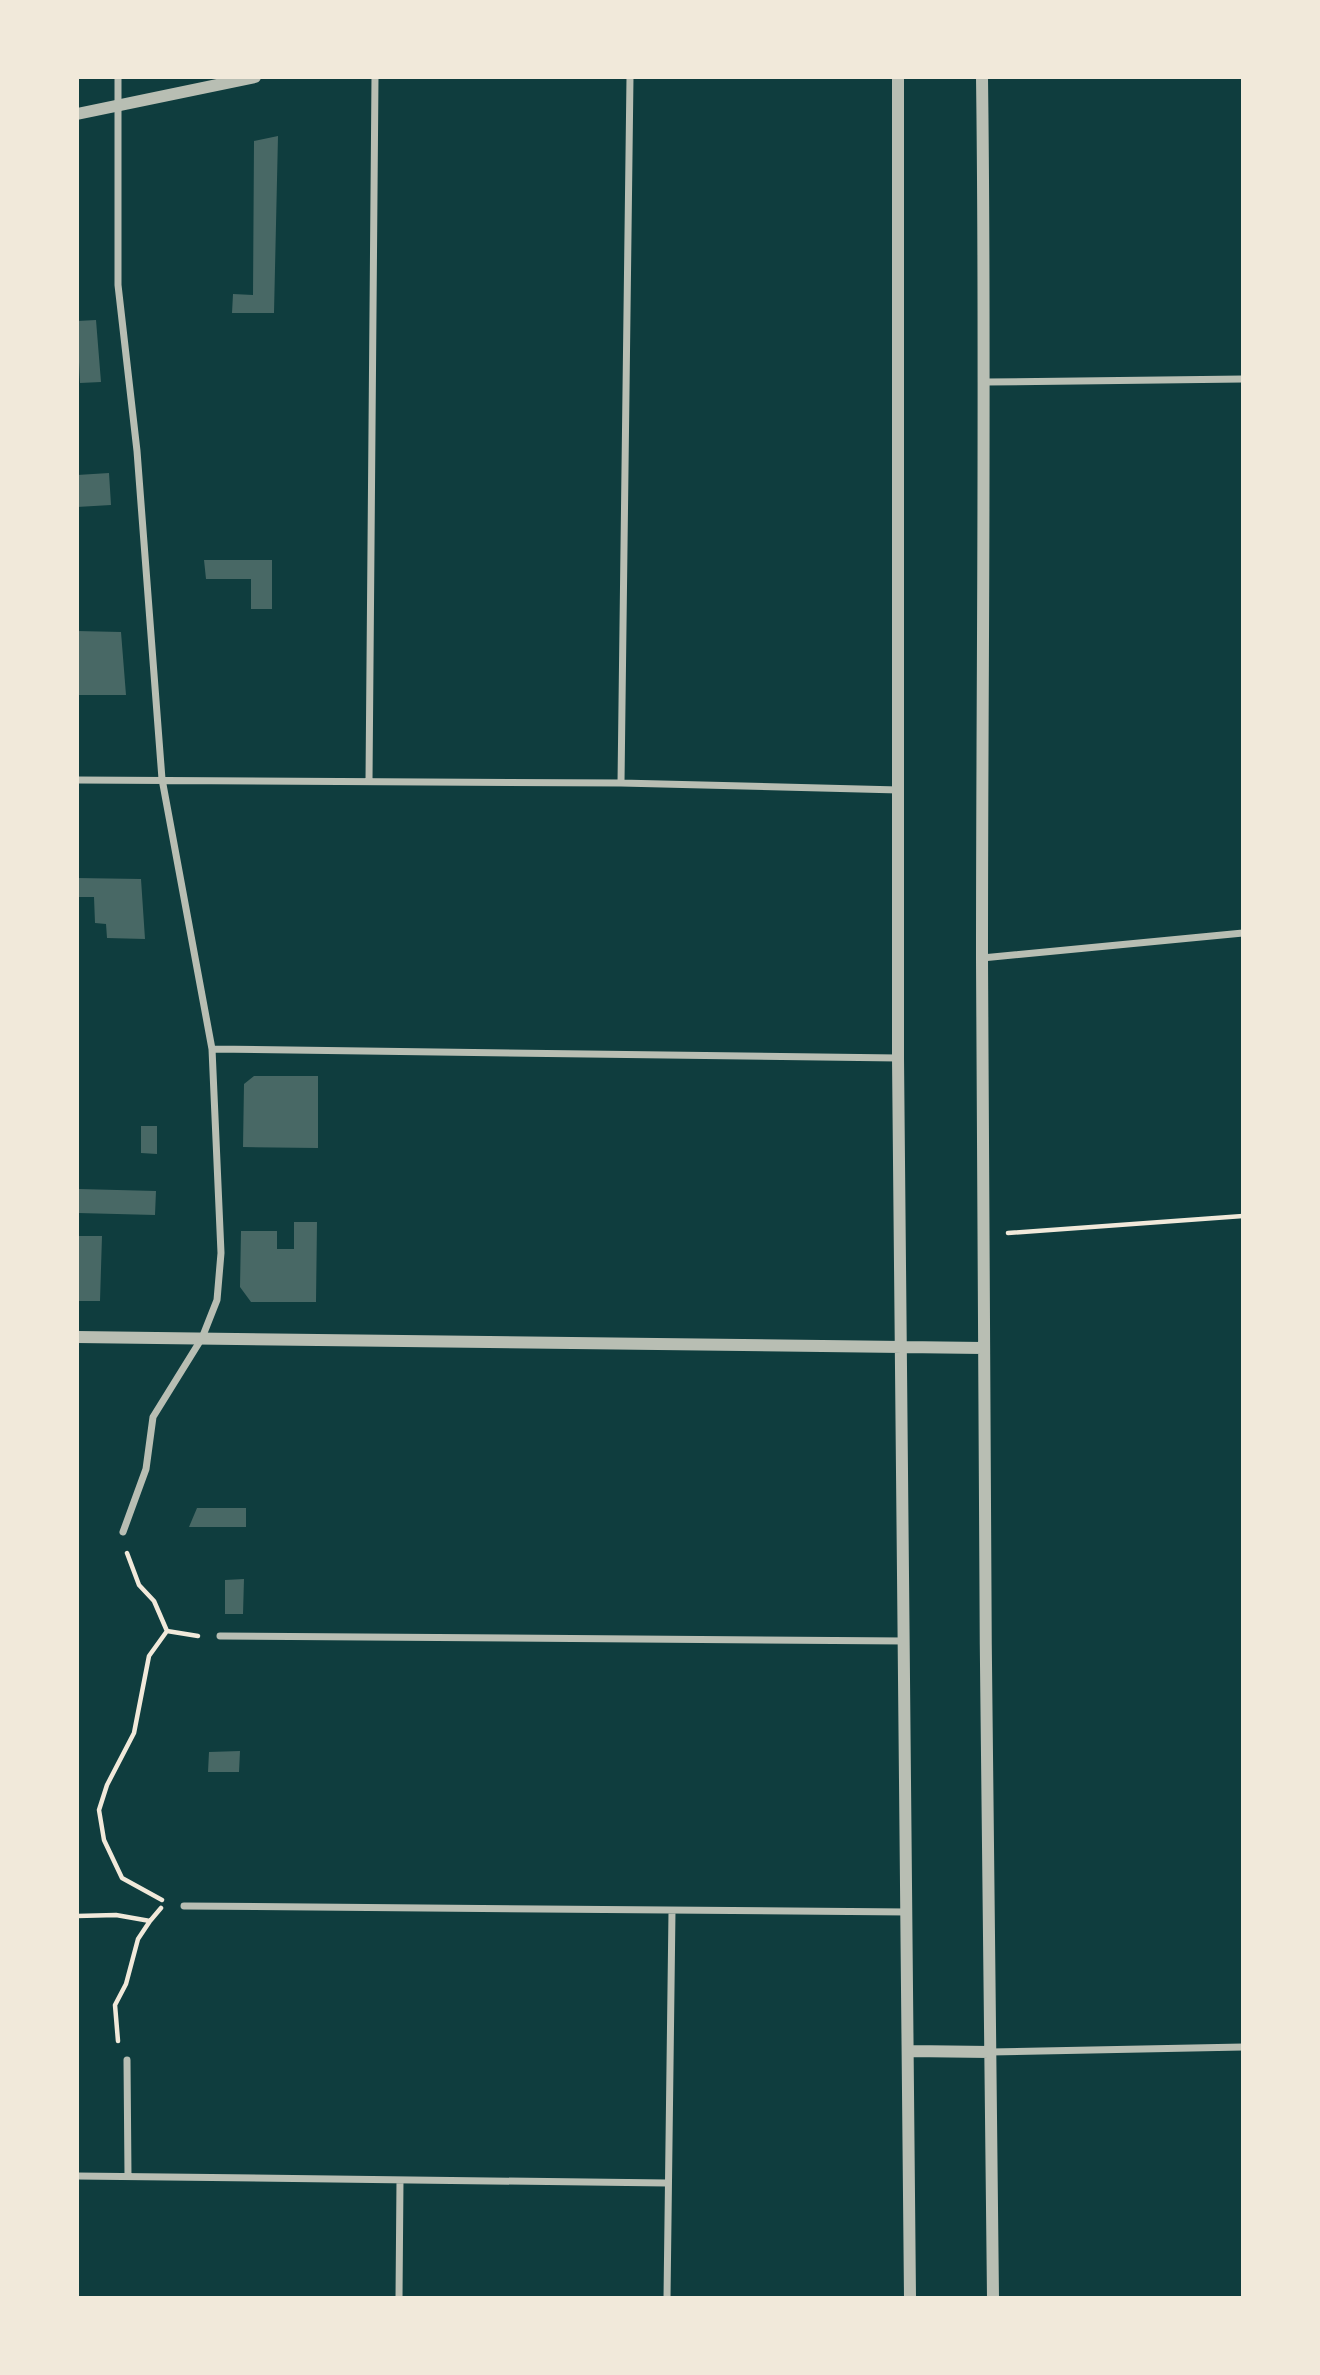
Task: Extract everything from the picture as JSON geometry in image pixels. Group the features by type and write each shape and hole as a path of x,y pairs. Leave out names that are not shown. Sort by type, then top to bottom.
{"street":[{"path":"118,77 118,285 138,464 162,779 212,1049 221,1253 217,1300 202,1338 153,1417 146,1469 123,1532"},
{"path":"77,114 255,77"},
{"path":"369,781 374,77"},
{"path":"621,783 630,77"},
{"path":"898,77 898,1058 910,2051 910,2298"},
{"path":"982,77 986,382 982,958 983,1348 993,2298"},
{"path":"986,382 1243,379"},
{"path":"77,780 621,783 900,790"},
{"path":"982,958 1243,933"},
{"path":"212,1049 898,1058"},
{"path":"77,1337 983,1348"},
{"path":"220,1636 905,1641"},
{"path":"184,1906 908,1912"},
{"path":"667,2298 672,1911"},
{"path":"910,2051 1243,2047"},
{"path":"127,2060 128,2176"},
{"path":"77,2176 667,2183"},
{"path":"398,2298 400,2180"}],"path":[{"path":"983,1234 1243,1216"},
{"path":"123,1532 128,1556 139,1585 154,1601 167,1631 185,1637 220,1636"},
{"path":"127,2060 116,2034 115,2005 126,1984 138,1939 166,1902 122,1878 104,1840 99,1810 107,1784 134,1733 149,1656 167,1631"},
{"path":"77,1916 116,1915 150,1921"}],"building":[{"path":"278,136 274,313 232,313 233,294 253,295 254,141"},
{"path":"96,320 101,382 80,383 77,321"},
{"path":"109,473 111,505 77,507 77,475"},
{"path":"204,560 272,560 272,609 251,609 251,579 206,579"},
{"path":"77,631 121,632 126,695 77,695"},
{"path":"77,878 141,879 145,939 107,938 106,924 95,923 94,897 77,897"},
{"path":"254,1076 318,1076 318,1148 243,1147 244,1084"},
{"path":"141,1126 157,1126 157,1154 141,1153"},
{"path":"79,1189 156,1191 155,1215 78,1213"},
{"path":"294,1222 317,1222 316,1302 251,1302 240,1287 241,1231 277,1231 277,1249 294,1249"},
{"path":"77,1236 102,1236 100,1301 77,1301"},
{"path":"197,1508 246,1508 246,1527 189,1527"},
{"path":"244,1579 243,1614 225,1614 225,1580"},
{"path":"240,1751 239,1772 208,1772 209,1752"}]}
